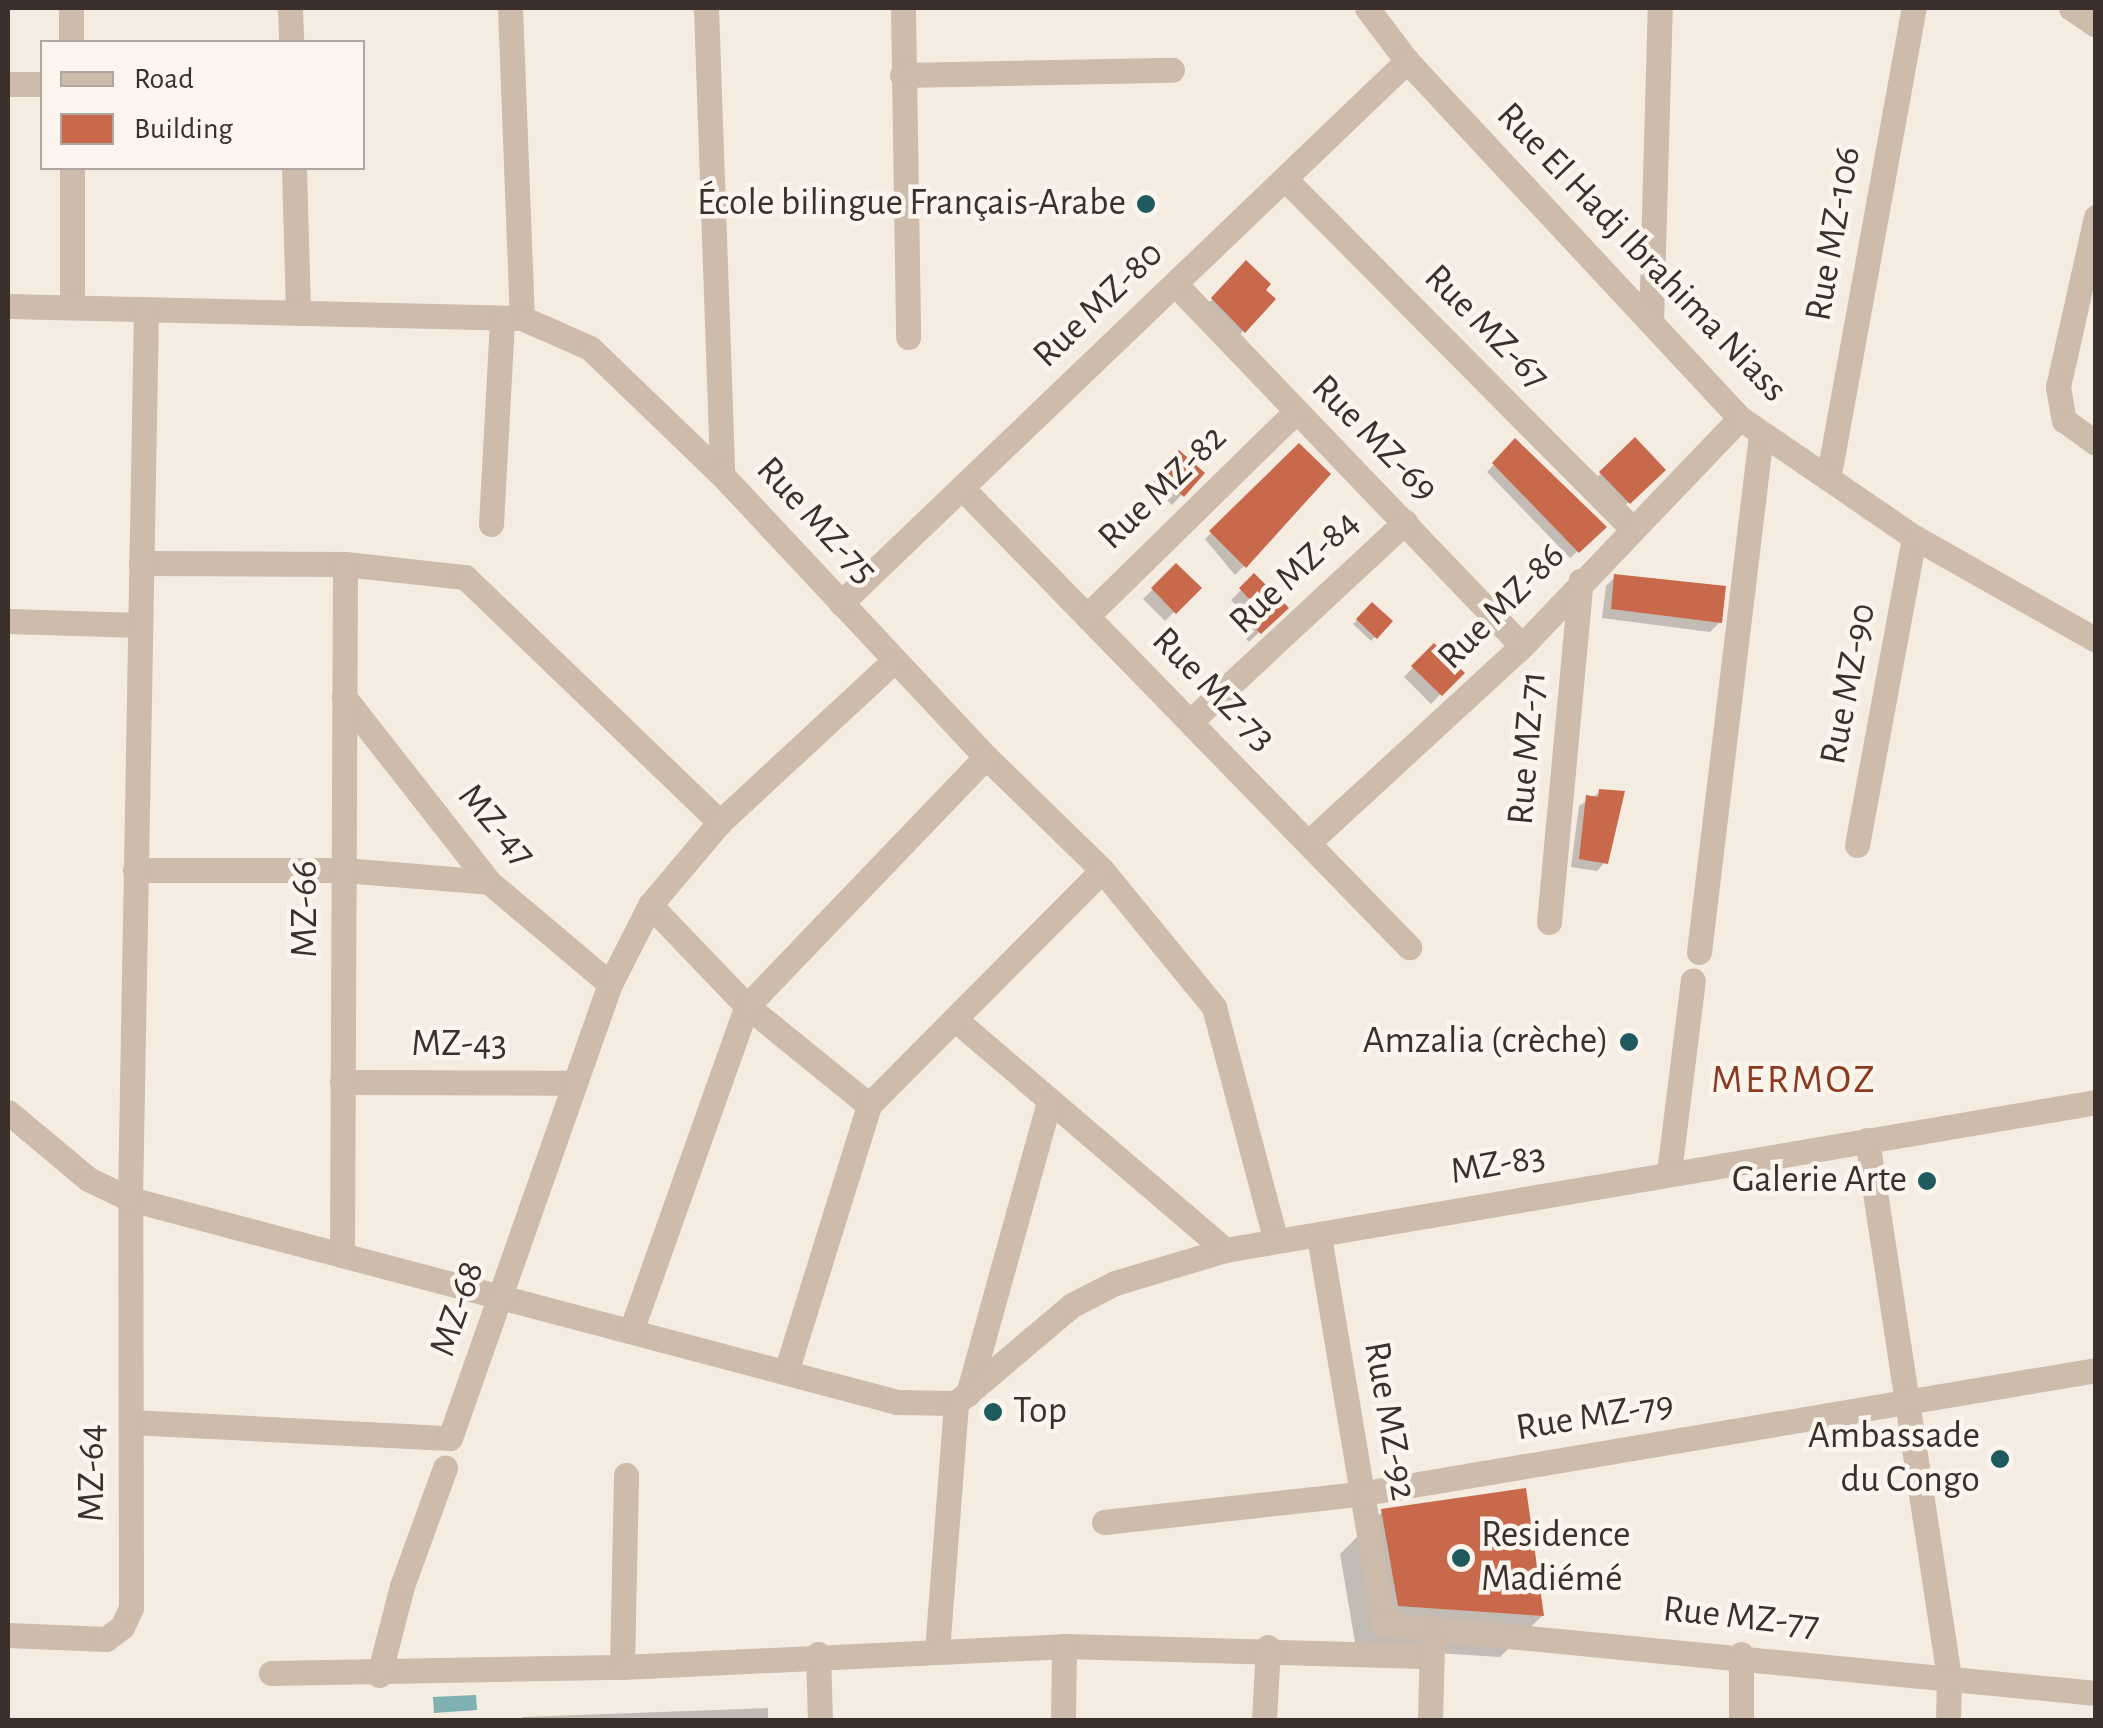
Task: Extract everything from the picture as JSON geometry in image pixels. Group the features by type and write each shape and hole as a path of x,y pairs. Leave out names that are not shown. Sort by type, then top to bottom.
{"street":[{"path":"71,8 71,40"},
{"path":"290,8 291,40"},
{"path":"491,524 512,318 510,8"},
{"path":"706,8 722,475"},
{"path":"902,8 908,337"},
{"name":"Rue El Hadj Ibrahima Niass","path":"1367,8 1408,61 1750,426 1828,474 1914,537 2096,640"},
{"path":"1651,322 1660,8"},
{"name":"Rue MZ-106","path":"1828,474 1914,8"},
{"path":"2071,8 2096,25"},
{"name":"Rue MZ-80","path":"842,603 1408,61"},
{"path":"902,75 1172,70"},
{"path":"8,84 40,84"},
{"path":"72,170 72,307"},
{"path":"294,170 298,312"},
{"name":"Rue MZ-67","path":"1285,178 1633,530"},
{"path":"2096,218 2058,387 2064,420 2096,443"},
{"name":"Rue MZ-69","path":"1174,284 1293,414 1405,522 1522,646"},
{"name":"Rue MZ-75","path":"8,306 512,318 590,348 722,475 986,757 1102,870 1214,1007 1276,1241"},
{"name":"MZ-64","path":"8,1635 106,1638 122,1627 131,1608 130,1199 146,309"},
{"name":"Rue MZ-82","path":"1086,616 1293,414"},
{"path":"1699,952 1750,426"},
{"name":"Rue MZ-86","path":"1310,841 1522,646 1581,580 1633,530 1750,426"},
{"name":"Rue MZ-73","path":"962,488 1310,841 1409,947"},
{"name":"Rue MZ-84","path":"1192,720 1405,522"},
{"name":"Rue MZ-90","path":"1857,845 1914,537"},
{"path":"141,564 344,564 464,578 720,822"},
{"name":"MZ-66","path":"342,1255 344,564"},
{"name":"Rue MZ-71","path":"1549,922 1581,580"},
{"path":"8,621 140,625"},
{"name":"MZ-68","path":"131,1422 442,1442 454,1432 610,984 650,905 720,822 894,660"},
{"name":"MZ-47","path":"344,697 489,882 610,984"},
{"path":"631,1331 747,1006 986,757"},
{"path":"135,870 344,870 489,882"},
{"path":"786,1372 870,1105 1102,870"},
{"path":"650,905 747,1006 870,1105"},
{"path":"1669,1172 1694,980"},
{"path":"957,1021 1225,1250"},
{"name":"MZ-43","path":"342,1082 575,1083"},
{"path":"938,1651 962,1398 1048,1102"},
{"name":"MZ-83","path":"962,1398 1072,1306 1115,1282 1225,1250 2096,1102"},
{"path":"8,1112 88,1179 130,1199 898,1402 962,1398"},
{"path":"1866,1140 1949,1677 1948,1720"},
{"name":"Rue MZ-92","path":"1319,1236 1365,1493 1380,1620"},
{"name":"Rue MZ-79","path":"1104,1522 1365,1493 2096,1370"},
{"path":"379,1675 402,1586 446,1468"},
{"path":"622,1667 626,1474"},
{"name":"Rue MZ-77","path":"1380,1620 1741,1654 2096,1694"},
{"path":"1430,1720 1433,1628"},
{"path":"1063,1720 1064,1646"},
{"path":"271,1673 379,1675 622,1667 818,1654 1064,1646 1268,1647 1431,1656"},
{"path":"1264,1720 1268,1647"},
{"path":"818,1654 820,1720"},
{"path":"1741,1654 1741,1720"}],"water":[{"path":"476,1695 477,1710 434,1713 433,1697"}],"building":[{"path":"1246,260 1271,284 1266,290 1276,299 1245,333 1211,298"},
{"path":"1635,437 1666,470 1630,504 1599,472"},
{"path":"1515,438 1607,527 1579,553 1492,463"},
{"path":"1299,443 1331,474 1246,568 1209,531"},
{"path":"1179,450 1205,473 1184,497 1158,474"},
{"path":"1176,563 1202,588 1176,614 1151,588"},
{"path":"1254,573 1289,608 1261,634 1251,624 1262,613 1239,588"},
{"path":"1614,574 1726,586 1722,623 1611,609"},
{"path":"1372,602 1393,621 1377,639 1356,619"},
{"path":"1434,643 1465,673 1442,696 1411,666"},
{"path":"1599,789 1625,791 1608,864 1579,859 1586,795 1598,797"},
{"name":"Residence Madiémé","path":"1526,1488 1544,1616 1398,1606 1381,1509"}],"place":[{"name":"École bilingue Français-Arabe","path":"1146,204"},
{"name":"Amzalia (crèche)","path":"1629,1042"},
{"name":"Galerie Arte","path":"1927,1181"},
{"name":"Top","path":"993,1412"},
{"name":"Ambassade du Congo","path":"2000,1459"},
{"name":"Residence Madiémé","path":"1461,1558"}],"district":[{"name":"MERMOZ","path":"1794,1080"}]}
